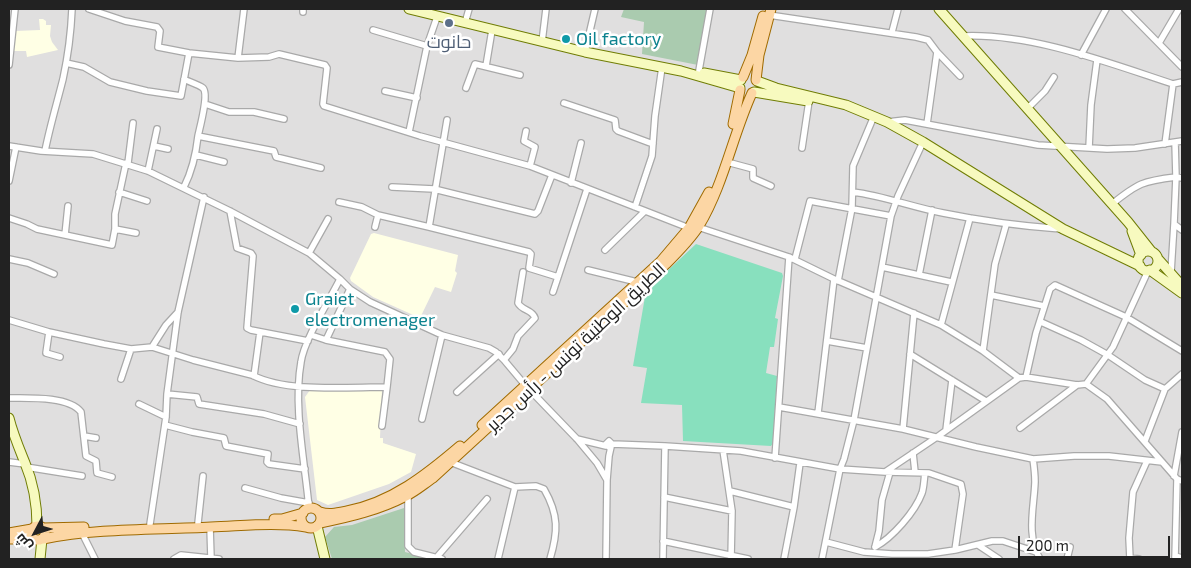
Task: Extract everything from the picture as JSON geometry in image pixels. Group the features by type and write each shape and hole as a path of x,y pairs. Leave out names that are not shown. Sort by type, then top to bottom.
{"main road":[{"path":"409,9 422,10 437,17 585,52 741,83 747,94 753,92 809,101 879,118"},
{"path":"939,9 1060,148 1128,222 1182,286"},
{"path":"753,92 757,88 759,55 769,11"},
{"name":"الطريق الوطنية تونس - رأس جدير","path":"319,525 365,513 408,495 433,478 693,228 717,178 736,116 741,83 769,11"},
{"path":"741,83 749,76 776,88 846,105 879,118 922,142 1063,229 1146,269 1182,293"},
{"name":"الطريق الوطنية تونس - رأس جدير","path":"320,512 336,513 361,508 398,493 427,473 528,387 666,264 693,228 721,180 742,116 753,92"},
{"path":"1128,222 1135,236 1140,255 1138,260 1146,269"},
{"path":"1114,255 1140,255 1146,251 1151,251"},
{"path":"1146,269 1156,267 1158,259"},
{"path":"9,418 13,437 26,465 36,504 37,528 45,535 38,539"},
{"path":"306,526 301,519 307,508"},
{"path":"9,533 37,528 282,519 307,508 320,512 319,525 325,559"},
{"path":"9,539 38,539 82,533 147,529 260,524 291,524 312,528 319,525"},
{"path":"37,528 30,535 38,539"},
{"path":"38,539 40,559"}],"street":[{"path":"9,64 15,9"},
{"path":"45,151 50,123 66,63 71,34 72,9"},
{"path":"89,9 132,22 157,27 160,31 158,46 189,53 238,58 269,57 280,54 325,65 327,68 324,106 530,166 693,228 792,258 836,280 940,325 983,351 1019,378"},
{"path":"238,58 244,9"},
{"path":"465,23 469,9"},
{"path":"542,42 546,9"},
{"path":"585,52 595,9"},
{"path":"699,74 710,9"},
{"path":"892,32 898,9"},
{"path":"1081,55 1106,9"},
{"path":"1125,9 1182,67"},
{"path":"1159,43 1179,9"},
{"path":"769,11 926,39 960,76"},
{"path":"409,132 427,46 437,17"},
{"path":"373,30 427,46"},
{"path":"486,66 492,30"},
{"path":"963,36 991,36 1025,41 1081,55 1174,84 1182,82"},
{"path":"927,124 937,52"},
{"path":"66,63 84,67 110,82 181,96 189,53"},
{"path":"1089,148 1091,105 1097,60"},
{"path":"466,88 473,65 477,64 520,75"},
{"path":"635,207 652,156 662,67"},
{"path":"1027,109 1045,90 1054,76"},
{"path":"184,79 204,89 205,104 196,155 190,176 184,187"},
{"path":"1165,144 1174,84"},
{"path":"385,91 417,98"},
{"path":"802,148 809,101"},
{"path":"564,103 615,120 618,131 653,144"},
{"path":"205,104 229,112 254,112 284,119"},
{"path":"818,413 836,280 852,208 853,166 879,118 905,120 1060,148 1135,148 1182,141"},
{"path":"429,227 447,120"},
{"path":"9,218 37,229 112,246 115,214 127,163 133,123"},
{"path":"148,170 157,130"},
{"path":"526,130 524,141 535,146 530,166"},
{"path":"198,136 274,151 276,157 321,168"},
{"path":"822,559 840,469 854,420 891,216 922,142"},
{"path":"1171,272 1179,178 1175,142"},
{"path":"571,183 581,143"},
{"path":"9,146 45,151 93,154 148,170 204,197 309,253 350,289 370,302 442,335 489,348 499,354 577,439 597,463 607,480"},
{"path":"154,146 168,149"},
{"path":"9,181 16,147"},
{"path":"196,155 224,162"},
{"path":"728,162 753,169 753,178 771,186"},
{"path":"392,187 434,189 535,214 538,211 552,175"},
{"path":"1112,204 1137,185 1150,180 1179,178"},
{"path":"553,292 587,189"},
{"path":"119,192 147,201"},
{"path":"853,192 876,195 932,210 1006,225 1063,229"},
{"path":"150,524 165,425 167,394 178,312 204,197"},
{"path":"339,202 362,207 378,215 529,252 531,254 529,268 558,277"},
{"path":"775,458 792,258 809,202 891,216"},
{"path":"65,235 68,206"},
{"path":"919,275 932,210"},
{"path":"230,211 237,248 251,253 253,256 247,328 260,332 326,340 385,352 390,358 382,426"},
{"path":"605,250 645,211"},
{"path":"375,227 378,215"},
{"path":"940,325 970,218"},
{"path":"309,253 328,220"},
{"path":"1174,224 1182,230"},
{"path":"983,351 996,264 1006,225"},
{"path":"115,229 136,233"},
{"path":"9,259 54,274"},
{"path":"882,267 951,282"},
{"path":"874,550 879,531 882,500 888,472 1019,378 1026,376 1076,386 1086,384 1108,355 1146,269"},
{"path":"588,270 637,282"},
{"path":"504,360 513,348 518,336 535,318 530,312 521,308 518,303 522,272"},
{"path":"245,488 281,498 307,508 300,424 299,387 301,362 310,338 340,279"},
{"path":"1026,376 1044,306 1050,288 1055,286 1126,317 1182,351"},
{"path":"326,340 350,289"},
{"path":"992,295 1044,306"},
{"path":"152,347 161,332 178,312"},
{"path":"903,429 914,313"},
{"path":"9,320 49,332 131,349 152,347 259,378 299,387 387,387"},
{"path":"1041,322 1108,355 1145,380 1165,389"},
{"path":"49,332 46,353 60,357"},
{"path":"254,376 260,332"},
{"path":"422,419 442,335"},
{"path":"827,341 867,348"},
{"path":"121,379 131,349"},
{"path":"457,392 499,354"},
{"path":"910,354 986,402"},
{"path":"1145,441 1165,389 1182,374"},
{"path":"946,430 952,380"},
{"path":"1086,384 1107,399 1178,479"},
{"path":"1020,428 1076,386"},
{"path":"167,394 197,397 199,404 264,414 300,424"},
{"path":"9,398 54,400 77,407 81,412 86,454 96,461 97,473 112,477"},
{"path":"140,404 166,417"},
{"path":"779,407 903,429 1033,459 1109,456 1162,462"},
{"path":"165,425 224,438 226,446 268,454 267,462 269,464 305,469"},
{"path":"1182,432 1175,558 1182,558"},
{"path":"84,436 96,438"},
{"path":"577,439 607,445 665,446 741,451 840,469 925,473 961,484 962,494 955,550"},
{"path":"606,559 609,456 607,445"},
{"path":"663,559 665,446"},
{"path":"723,450 732,511 731,557"},
{"path":"913,453 915,472"},
{"path":"1033,459 1035,481 1031,520 1033,539 1040,559"},
{"path":"1139,559 1130,558 1129,538 1132,492 1147,461"},
{"path":"9,462 82,476"},
{"path":"450,462 514,487 541,487 546,492 557,525 556,539 550,559"},
{"path":"784,559 800,463"},
{"path":"874,550 891,537 919,499 923,491 925,473"},
{"path":"198,523 203,476"},
{"path":"498,559 514,487"},
{"path":"730,491 794,508"},
{"path":"408,495 408,546 414,552 439,559 487,499"},
{"path":"664,497 732,511"},
{"path":"208,558 210,527"},
{"path":"82,533 96,559"},
{"path":"663,541 731,557 748,559"},
{"path":"826,542 864,552 874,550 928,554 992,541 1003,541 1036,552"},
{"path":"978,544 999,559"},
{"path":"1067,559 1070,547"},
{"path":"864,552 866,559"},
{"path":"174,559 181,555 219,559"}],"shaded area":[{"path":"9,9 1182,9 1182,559 9,559"},
{"path":"624,9 707,9 698,65 642,54 644,22 621,17"},
{"path":"39,19 46,21 46,25 51,25 50,36 58,50 27,57 26,51 13,51 15,31 40,30"},
{"path":"374,233 458,255 455,271 457,273 451,292 435,287 420,318 373,297 351,281 350,278 371,234"},
{"path":"382,389 380,438 383,438 383,443 416,454 411,472 389,484 328,505 317,500 305,397 310,390"},
{"path":"404,508 405,552 433,559 332,559 325,537 334,527 352,525"}],"green space":[{"path":"696,244 782,273 775,318 778,319 774,347 770,347 766,373 777,376 773,443 771,446 683,441 682,405 641,403 647,368 633,366 646,291"}],"place":[{"name":"حانوت","path":"449,23"},
{"name":"Oil factory","path":"566,39"},
{"name":"Graiet electromenager","path":"295,309"}]}
